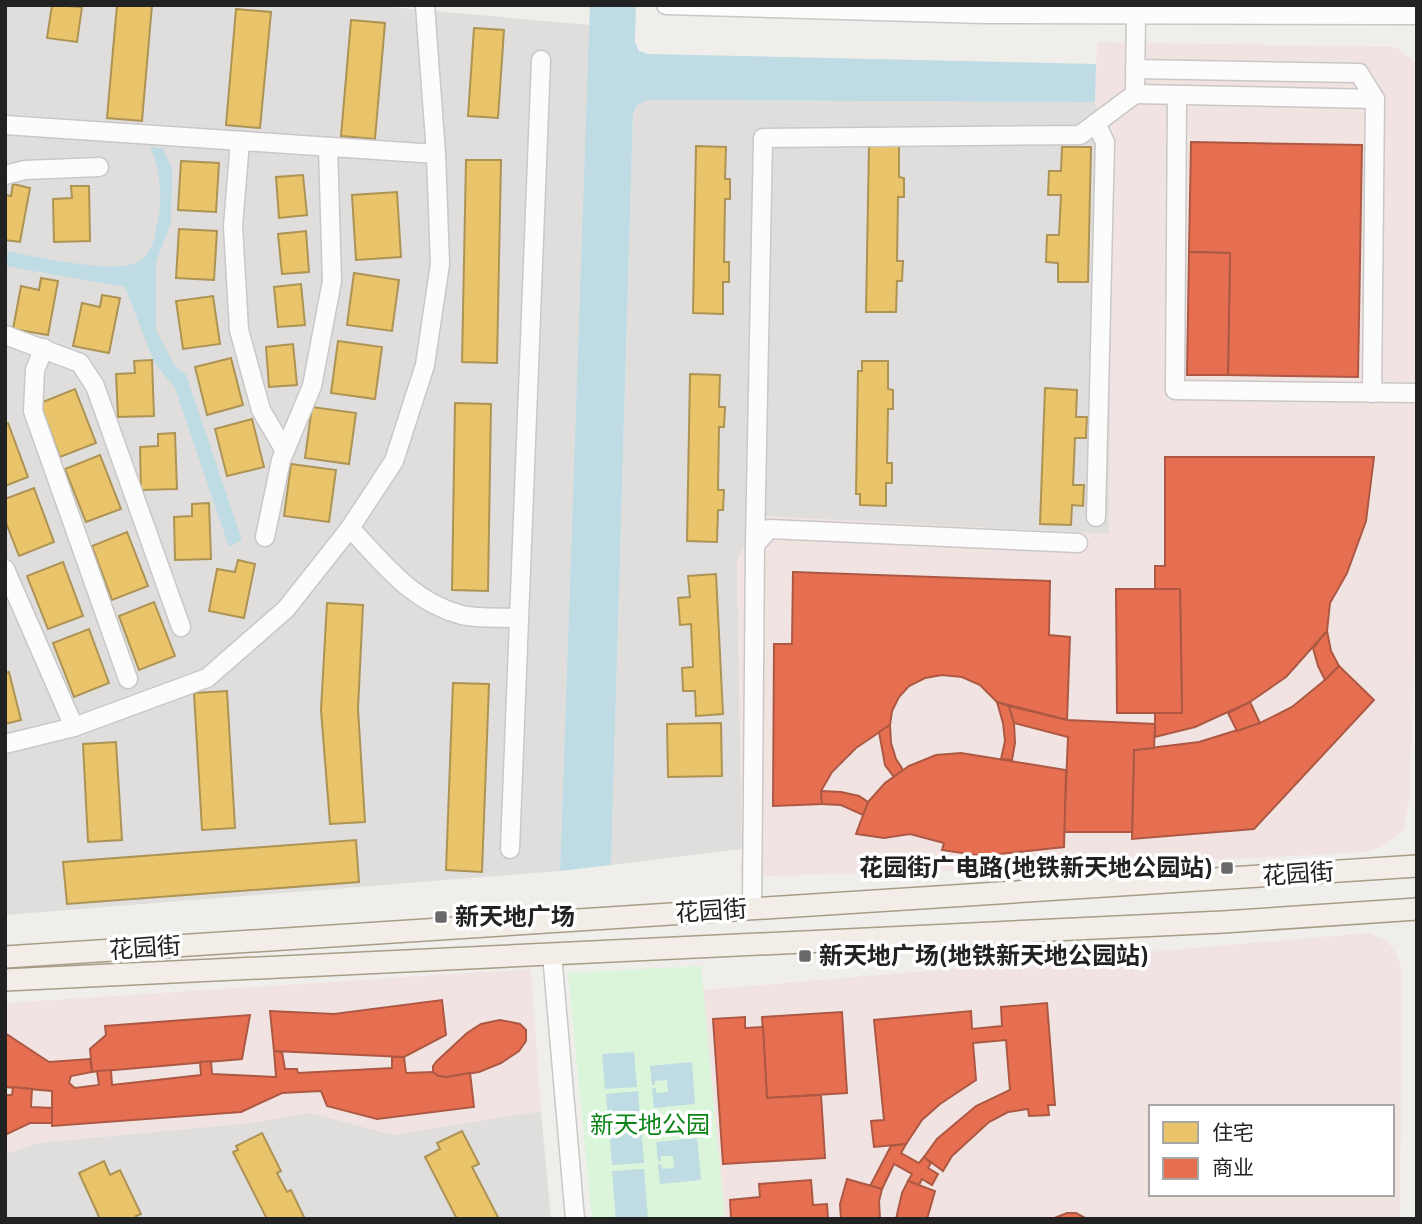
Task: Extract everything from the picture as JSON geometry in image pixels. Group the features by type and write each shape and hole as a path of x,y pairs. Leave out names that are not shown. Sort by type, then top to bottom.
{"main road":[{"name":"花园街","path":"5,957 1417,866"},
{"name":"花园街","path":"5,980 1223,922 1417,909"}],"street":[{"path":"5,744 74,727 207,678 286,609 351,528 394,461 425,365 440,264 436,154 425,5"},
{"path":"666,5 985,14 1417,15"},
{"path":"1135,94 1136,14"},
{"path":"510,849 541,60"},
{"path":"1135,69 1359,72 1374,99 1372,393"},
{"path":"752,909 755,545 763,138 1080,135 1135,94 1374,99"},
{"path":"1177,95 1175,390 1417,393"},
{"path":"1096,122 1105,142 1096,517"},
{"path":"5,125 436,154"},
{"path":"240,141 233,226 239,330 261,410 285,451"},
{"path":"265,537 285,451 312,386 332,281 328,147"},
{"path":"5,175 25,170 99,167"},
{"path":"5,335 80,363 95,386 181,627"},
{"path":"44,348 35,370 33,411 128,679"},
{"path":"351,528 402,585 435,604 463,615 517,618"},
{"path":"755,545 769,529 1078,543"},
{"path":"5,569 74,727"},
{"path":"552,954 575,1219"}],"shaded area":[{"path":"5,5 367,5 590,25 560,871 5,915"},
{"path":"1097,42 1396,47 1416,63 1417,580 1410,794 1404,828 1387,844 1368,852 1105,866 740,877 742,849 737,560 760,516 1109,534 1113,141 1095,102"},
{"path":"646,100 1095,102 1113,141 1109,534 760,517 737,560 742,849 611,865 633,113 637,105"},
{"path":"1368,933 1387,941 1398,956 1402,973 1400,1219 725,1219 703,990"},
{"path":"531,969 541,1111 393,1135 310,1113 258,1122 37,1143 5,1154 5,1003"},
{"path":"541,1111 551,1219 5,1219 5,1154 37,1143 258,1122 310,1112 393,1135"}],"green space":[{"name":"新天地公园","path":"701,966 725,1219 592,1219 568,973"}],"water":[{"path":"590,5 636,5 635,42 639,51 648,54 1096,64 1095,102 647,100 637,105 633,113 611,865 560,871"},
{"path":"150,147 163,148 172,169 171,222 156,262 156,330 174,365 186,375 242,540 229,547 175,388 154,362 125,287 5,266 5,251 93,266 126,265 143,259 154,238 160,211 158,173"},
{"path":"634,1052 637,1087 605,1089 602,1054"},
{"path":"692,1062 695,1104 654,1108 652,1089 656,1088 656,1093 668,1092 667,1080 655,1081 655,1085 652,1085 650,1066"},
{"path":"638,1091 644,1163 612,1165 606,1094"},
{"path":"697,1138 701,1180 660,1184 658,1164 661,1164 662,1169 674,1168 673,1156 661,1156 661,1161 658,1161 656,1142"},
{"path":"644,1169 648,1219 616,1219 612,1171"}],"building: 住宅":[{"path":"52,5 82,7 77,42 47,38"},
{"path":"117,5 152,5 142,121 107,118"},
{"path":"236,9 271,12 260,128 226,125"},
{"path":"351,20 385,23 375,139 341,136"},
{"path":"474,28 504,30 498,118 468,116"},
{"path":"869,145 899,145 899,177 904,178 904,197 898,197 897,261 903,261 902,281 897,281 896,312 866,312"},
{"path":"696,146 726,147 725,179 730,179 730,199 725,199 724,262 729,262 729,282 723,282 723,314 693,313"},
{"path":"1062,147 1091,147 1088,282 1058,282 1058,263 1046,262 1047,235 1059,235 1061,195 1048,195 1049,171 1061,171"},
{"path":"466,160 501,160 497,363 462,362"},
{"path":"181,161 219,163 216,212 178,210"},
{"path":"303,175 307,215 279,218 276,177"},
{"path":"13,184 30,188 20,242 5,240 5,195 11,196"},
{"path":"71,186 89,186 90,241 54,242 53,199 72,198"},
{"path":"397,192 401,257 356,260 352,195"},
{"path":"179,229 217,231 214,280 176,278"},
{"path":"306,231 309,272 282,274 278,234"},
{"path":"354,273 399,280 392,331 347,325"},
{"path":"41,278 58,281 48,335 13,329 21,286 39,290"},
{"path":"301,284 305,325 278,327 274,287"},
{"path":"102,295 120,298 109,353 73,346 82,303 100,307"},
{"path":"213,296 220,344 183,349 176,301"},
{"path":"338,341 382,347 375,399 331,393"},
{"path":"293,344 297,385 269,387 266,347"},
{"path":"231,358 243,405 207,415 195,367"},
{"path":"152,360 154,416 118,417 116,374 135,373 134,361"},
{"path":"862,361 888,361 888,389 893,390 893,409 888,409 887,463 892,463 892,483 886,483 886,506 860,505 860,494 856,494 858,371 862,371"},
{"path":"690,374 720,375 719,407 725,407 724,427 719,427 718,490 724,490 723,510 718,510 717,542 687,541"},
{"path":"1045,388 1077,390 1076,417 1087,417 1086,438 1075,438 1073,485 1084,485 1083,506 1072,505 1071,525 1040,524"},
{"path":"75,389 96,443 60,457 40,403"},
{"path":"455,403 491,404 488,591 452,590"},
{"path":"312,407 356,413 349,464 305,458"},
{"path":"252,419 264,467 227,476 215,429"},
{"path":"8,423 28,477 5,486 5,424"},
{"path":"175,433 177,489 141,490 140,447 158,446 158,434"},
{"path":"100,455 121,509 86,522 65,469"},
{"path":"291,464 336,470 329,522 284,516"},
{"path":"34,488 54,542 19,556 5,520 5,499"},
{"path":"209,503 211,559 175,560 174,517 192,516 192,504"},
{"path":"127,532 148,586 112,600 92,546"},
{"path":"238,560 255,564 244,618 209,611 217,569 235,572"},
{"path":"63,562 83,616 48,629 27,576"},
{"path":"716,574 723,714 696,716 695,691 683,691 682,668 693,667 691,624 680,625 678,598 690,597 688,576"},
{"path":"154,602 175,656 139,670 119,616"},
{"path":"327,603 363,605 358,709 365,822 330,824 321,710"},
{"path":"89,629 109,683 74,697 53,643"},
{"path":"9,672 21,720 5,724 5,673"},
{"path":"453,683 489,684 482,872 446,870"},
{"path":"227,691 235,828 202,830 194,693"},
{"path":"721,723 722,776 668,777 667,724"},
{"path":"116,742 122,840 88,842 83,744"},
{"path":"356,840 359,882 67,904 63,862"},
{"path":"462,1131 479,1164 472,1167 499,1219 457,1219 425,1157 440,1149 437,1143"},
{"path":"262,1133 281,1171 277,1173 287,1192 291,1190 305,1219 267,1219 233,1152 238,1150 236,1146"},
{"path":"104,1161 110,1175 120,1170 141,1214 136,1216 137,1219 100,1219 79,1173"}],"building: 商业":[{"path":"1191,142 1362,145 1358,377 1228,375 1230,253 1189,252"},
{"path":"1189,252 1230,253 1228,375 1187,375"},
{"path":"1165,457 1374,457 1366,521 1347,573 1330,603 1327,631 1286,677 1250,702 1195,727 1155,737 1155,713 1182,713 1180,589 1155,589 1155,566 1165,566"},
{"path":"793,572 1050,581 1049,635 1070,637 1067,720 997,702 980,685 962,677 942,675 925,678 909,686 899,697 892,711 890,725 856,748 832,772 821,791 822,804 773,806 774,644 792,644"},
{"path":"1116,589 1180,589 1182,713 1117,713"},
{"path":"1327,631 1331,651 1339,666 1325,680 1313,648"},
{"path":"1339,666 1374,700 1254,829 1132,839 1134,750 1199,742 1260,723 1292,707"},
{"path":"997,702 1009,706 1014,723 1012,760 1001,759 1005,741"},
{"path":"1250,702 1260,723 1237,731 1228,713"},
{"path":"1009,706 1067,720 1155,724 1154,748 1134,750 1132,832 1064,832 1068,737 1014,723"},
{"path":"890,725 891,743 903,770 894,777 885,765 879,732"},
{"path":"961,753 1066,770 1064,847 982,856 942,850 944,843 910,834 884,838 856,834 868,802 885,783 909,766 936,755"},
{"path":"821,791 859,796 868,802 863,815 841,805 822,804"},
{"path":"442,1000 446,1035 404,1057 274,1051 270,1011 334,1014"},
{"path":"1047,1003 1055,1105 1048,1105 1049,1115 1029,1116 1028,1109 1008,1112 989,1122 952,1156 943,1171 924,1157 937,1139 976,1106 1010,1090 1006,1040 973,1043 976,1080 940,1104 922,1120 906,1144 874,1147 871,1121 884,1120 874,1020 971,1011 972,1029 1002,1026 1001,1007"},
{"path":"842,1012 847,1093 767,1098 762,1017"},
{"path":"250,1015 242,1059 92,1072 90,1049 106,1035 105,1026"},
{"path":"745,1017 745,1028 763,1027 767,1098 821,1095 825,1158 723,1164 713,1019"},
{"path":"500,1020 520,1024 526,1030 526,1041 519,1051 501,1063 479,1072 447,1077 433,1072 437,1061 467,1033 481,1024"},
{"path":"5,1033 49,1062 90,1059 92,1072 71,1076 69,1083 75,1088 99,1085 97,1071 111,1070 112,1085 201,1075 200,1062 211,1061 212,1074 276,1077 274,1051 282,1052 285,1069 297,1069 298,1073 392,1068 392,1057 404,1057 406,1073 433,1072 447,1077 470,1073 474,1107 377,1119 327,1106 321,1091 282,1093 241,1112 52,1126 52,1091 5,1087"},
{"path":"13,1087 32,1089 31,1107 52,1108 52,1123 30,1123 5,1135 5,1095 12,1095"},
{"path":"906,1144 901,1153 919,1163 924,1157 931,1163 928,1168 938,1174 932,1185 922,1179 919,1185 908,1181 912,1174 894,1164 882,1189 870,1186 891,1146"},
{"path":"847,1179 882,1189 879,1201 880,1219 841,1219 840,1204"},
{"path":"811,1180 813,1205 827,1204 828,1219 731,1219 730,1200 760,1197 759,1184"},
{"path":"908,1181 935,1191 927,1219 896,1219 902,1193"},
{"path":"1067,1213 1076,1213 1087,1219 1052,1219"}],"place":[{"name":"花园街广电路(地铁新天地公园站)","path":"1227,868"},
{"name":"新天地广场","path":"441,917"},
{"name":"新天地广场(地铁新天地公园站)","path":"805,956"}]}
